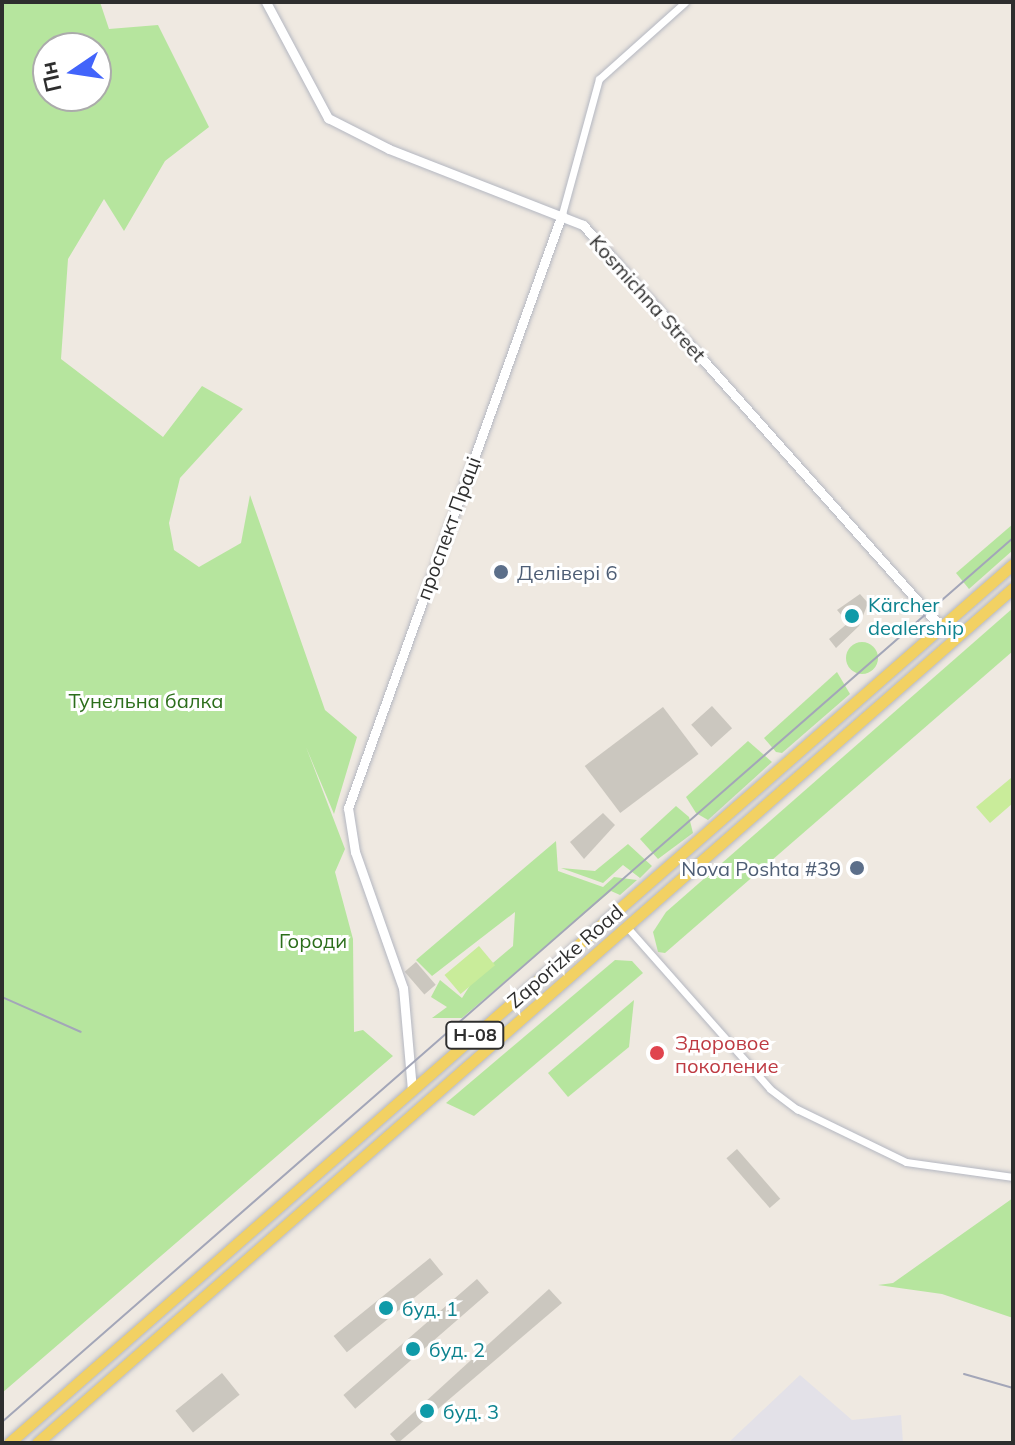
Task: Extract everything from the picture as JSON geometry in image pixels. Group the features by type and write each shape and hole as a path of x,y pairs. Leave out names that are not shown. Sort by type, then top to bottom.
{"main road":[{"name":"Kosmichna Street","path":"266,2 328,118 389,149 562,214 590,232 953,640"},
{"name":"проспект Праці","path":"412,1090 403,988 349,833 349,799 562,214"},
{"name":"Zaporizke Road","path":"9,1443 1013,564"},
{"name":"Zaporizke Road","path":"37,1443 1013,588"},
{"path":"614,913 626,926"},
{"path":"412,1090 425,1104"}],"street":[{"name":"проспект Праці","path":"562,214 599,79 685,2"},
{"path":"626,926 766,1084 797,1109 906,1162 1013,1177"}],"shaded area":[{"path":"800,1375 852,1420 901,1415 903,1443 728,1443"}],"green space":[{"name":"Тунельна балка","path":"2,2 100,2 109,29 158,25 209,127 165,161 124,231 104,199 68,259 61,359 163,437 202,386 243,409 180,478 169,523 174,550 199,567 241,543 250,495 325,710 357,737 334,814 306,747 345,849 335,872 353,939 354,1032 363,1030 393,1056 2,1393"},
{"path":"1013,524 1013,550 969,589 956,573"},
{"path":"1013,608 1013,651 665,953 658,952 653,932 666,912"},
{"path":"862,642 873,647 878,658 873,669 862,674 851,669 846,658 851,647"},
{"path":"837,672 850,694 782,753 776,752 764,738"},
{"path":"748,741 772,762 708,820 696,813 686,797"},
{"path":"1011,778 1013,803 990,823 976,807"},
{"path":"676,806 689,817 693,833 658,859 640,839"},
{"path":"556,841 558,871 603,887 614,877 637,880 620,895 611,891 462,1018 432,1018 447,1007 431,997 440,980 462,998 474,979 513,946 515,912 432,976 416,960"},
{"path":"628,844 652,866 640,878 623,865 603,883 561,868 595,871"},
{"path":"479,946 495,965 461,994 445,975"},
{"path":"615,960 632,961 643,973 474,1116 446,1103"},
{"path":"634,1000 629,1047 568,1097 548,1073"},
{"path":"1013,1198 1013,1318 942,1294 878,1285 893,1283"}],"building":[{"name":"Kärcher dealership","path":"860,594 868,603 859,626 836,648 829,639 848,623 837,610"},
{"path":"712,706 732,728 711,747 691,725"},
{"path":"663,707 699,754 620,813 585,766"},
{"path":"603,813 615,825 584,859 570,842"},
{"path":"416,962 436,985 424,994 405,972"},
{"path":"737,1149 780,1199 770,1208 726,1158"},
{"name":"буд. 1","path":"430,1258 443,1274 347,1352 334,1336"},
{"name":"буд. 2","path":"477,1279 489,1293 355,1409 343,1395"},
{"path":"549,1289 562,1303 398,1443 390,1434"},
{"path":"222,1373 240,1395 193,1433 175,1411"}],"railway":[{"path":"2,1422 1013,538"},
{"path":"2,997 81,1032"},
{"path":"964,1374 1013,1388"}],"place":[{"name":"Делівері 6","path":"501,572"},
{"name":"Kärcher dealership","path":"852,616"},
{"name":"Nova Poshta #39","path":"857,868"},
{"name":"Здоровое поколение","path":"657,1053"},
{"name":"буд. 1","path":"386,1308"},
{"name":"буд. 2","path":"413,1349"},
{"name":"буд. 3","path":"427,1411"}],"park label":[{"name":"Городи","path":"313,940"}]}
